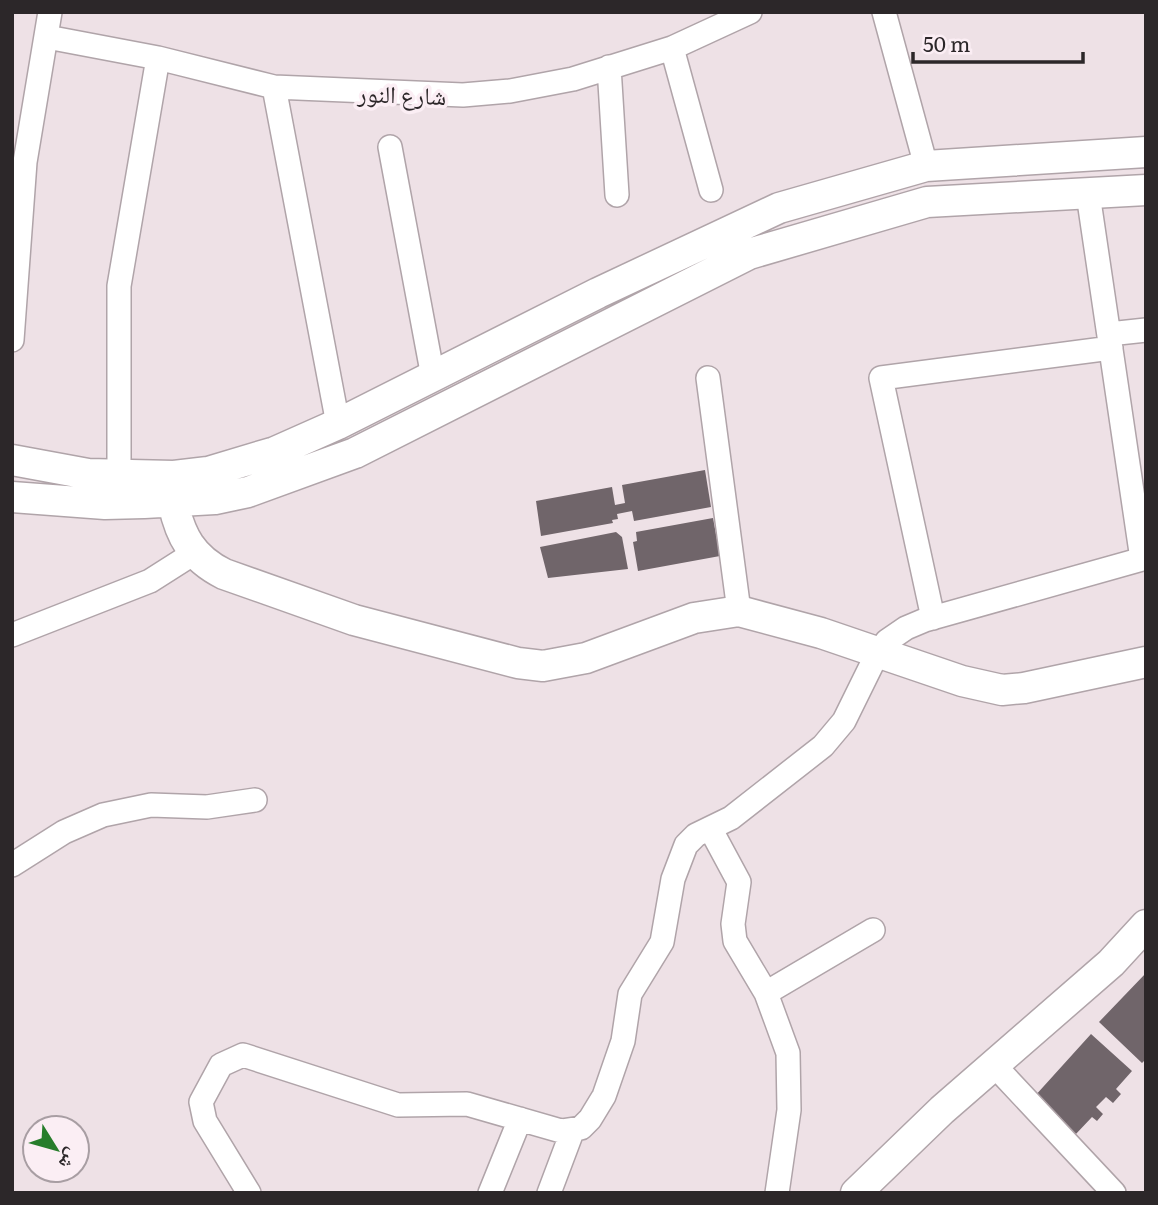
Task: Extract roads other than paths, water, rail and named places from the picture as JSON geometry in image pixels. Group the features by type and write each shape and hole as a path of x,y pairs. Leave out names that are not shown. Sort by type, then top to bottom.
{"main road":[{"path":"12,460 89,474 174,476 208,472 275,452 338,424 598,293 779,208 926,166 1146,152"},
{"path":"12,497 105,504 215,499 248,492 355,453 748,254 926,202 1146,190"},
{"path":"173,502 179,530 194,553 224,574 312,607 519,663 543,666 586,659 694,618 739,611 821,633 962,681 1002,690 1146,663"},
{"path":"856,1193 994,1065 1111,963 1146,925"}],"street":[{"path":"12,340 19,161 47,37 50,12"},
{"name":"شارع النور","path":"47,37 158,58 274,86 463,95 510,91 573,79 672,48 750,12"},
{"path":"884,12 926,166"},
{"path":"672,48 711,190"},
{"path":"119,475 119,286 158,58"},
{"path":"609,67 617,195"},
{"path":"274,86 338,424"},
{"path":"390,147 433,377"},
{"path":"549,1193 572,1132 590,1119 604,1096 623,1041 630,994 662,942 678,860 685,845 696,835 711,830 824,746 844,721 877,654 887,641 906,628 1144,559 1088,194"},
{"path":"933,618 881,378 1110,341 1146,330"},
{"path":"708,378 739,611"},
{"path":"12,635 150,581 194,553"},
{"path":"12,865 64,832 103,815 151,805 207,807 255,800"},
{"path":"711,830 738,882 733,924 735,941 766,993 788,1053 789,1110 778,1193"},
{"path":"766,993 873,930"},
{"path":"249,1193 202,1112 205,1091 213,1075 221,1065 243,1055 398,1105 467,1104 572,1132"},
{"path":"994,1065 1114,1193"},
{"path":"490,1193 520,1119"}]}
